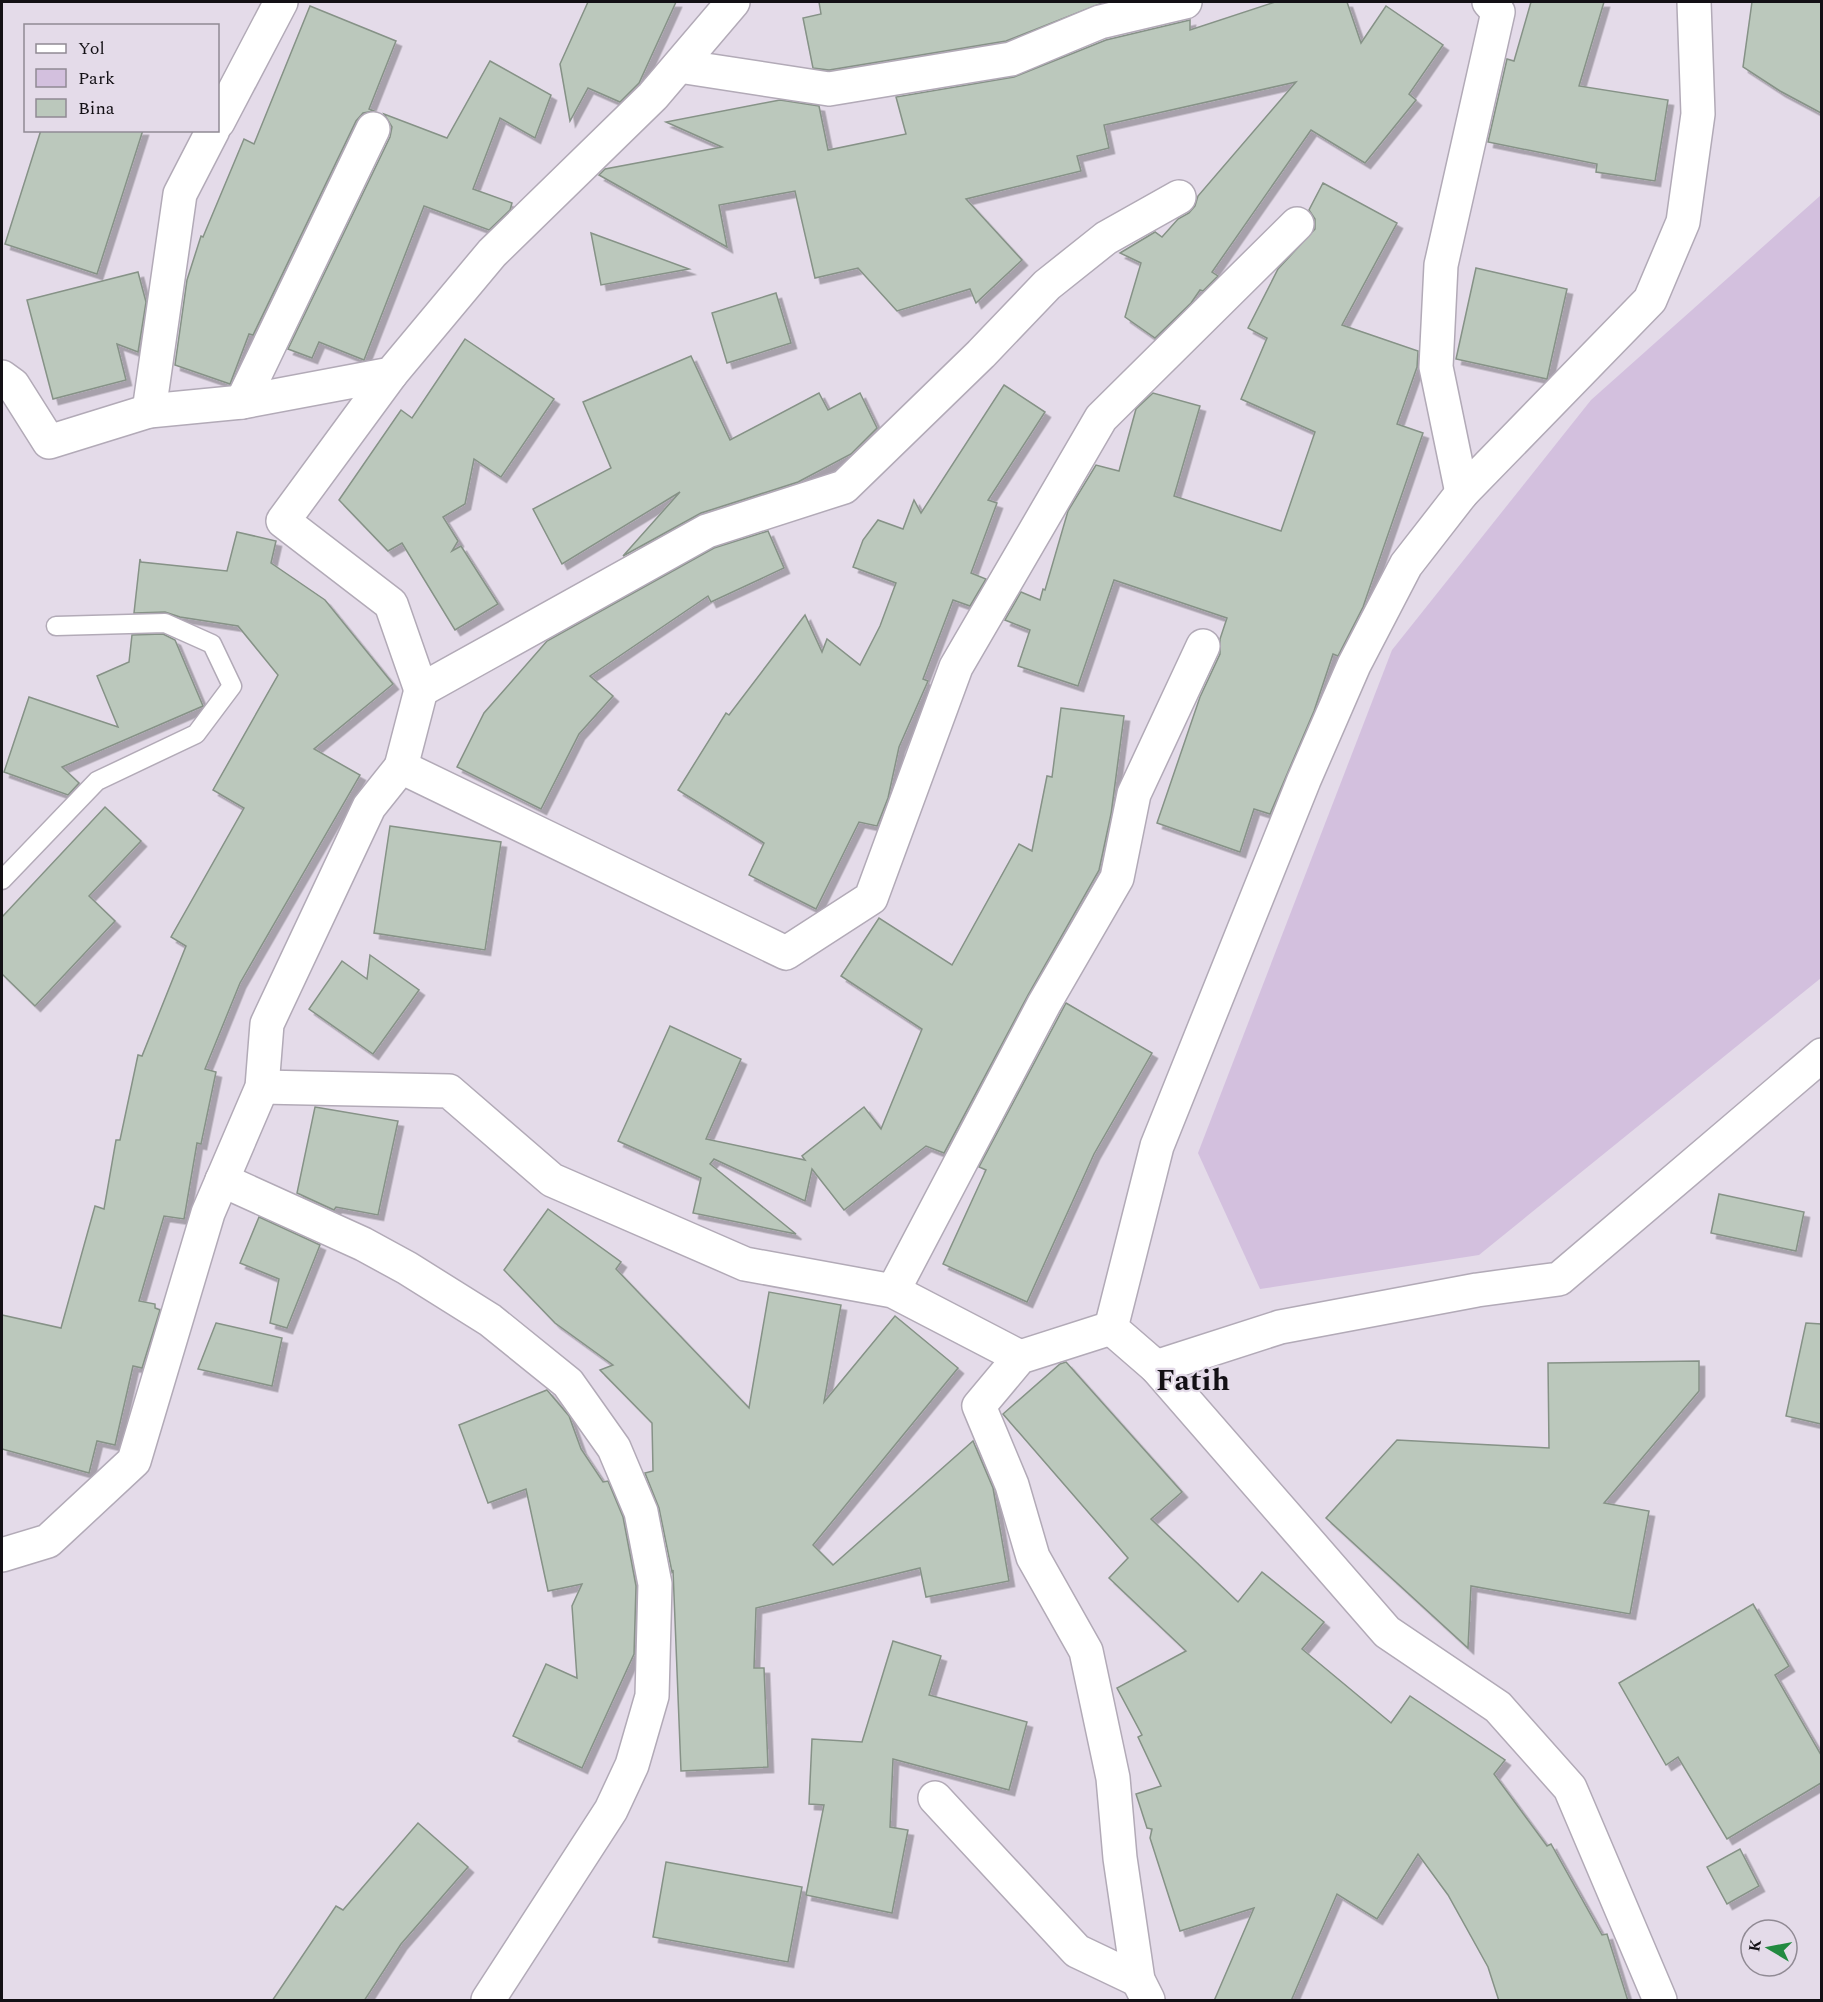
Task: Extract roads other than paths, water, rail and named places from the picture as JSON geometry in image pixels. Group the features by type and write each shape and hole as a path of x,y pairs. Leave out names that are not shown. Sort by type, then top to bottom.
{"street":[{"path":"219,120 281,2"},
{"path":"2,1555 48,1541 134,1461 208,1213 262,1087 267,1024 369,807 401,767 421,690 390,604 283,521 391,374 492,253 653,96 733,2"},
{"path":"679,66 829,89 1011,59 1100,22 1185,2"},
{"path":"1462,493 1436,367 1442,265 1498,12 1490,2"},
{"path":"1111,1328 1157,1146 1304,780 1354,665 1406,565 1462,493 1650,300 1683,222 1698,114 1694,2"},
{"path":"242,402 373,129"},
{"path":"149,411 180,194 212,132"},
{"path":"421,690 707,531 844,487 981,354 1047,285 1106,238 1179,197"},
{"path":"401,767 786,954 870,898 956,667 1101,418 1297,224"},
{"path":"2,377 13,385 49,441 149,411 242,402 391,374"},
{"path":"893,1291 1044,1004 1117,878 1134,794 1203,646"},
{"path":"1156,1367 1280,1327 1477,1290 1559,1278 1821,1055"},
{"path":"262,1087 450,1092 552,1180 745,1264 893,1291 1020,1357"},
{"path":"222,1180 363,1244 407,1268 490,1320 568,1383 614,1448 641,1512 655,1584 652,1696 632,1765 610,1810 488,2001"},
{"path":"1111,1328 1020,1357 979,1406 1012,1485 1032,1557 1086,1651 1113,1778 1120,1858 1143,1990"},
{"path":"1111,1328 1156,1367 1387,1632 1498,1707 1570,1788 1660,2001"},
{"path":"935,1798 1077,1951 1143,1990"}],"lane":[{"path":"2,880 97,781 196,734 232,686 212,644 165,623 56,626"}],"district":[{"name":"Fatih","path":"1193,1381"}]}
